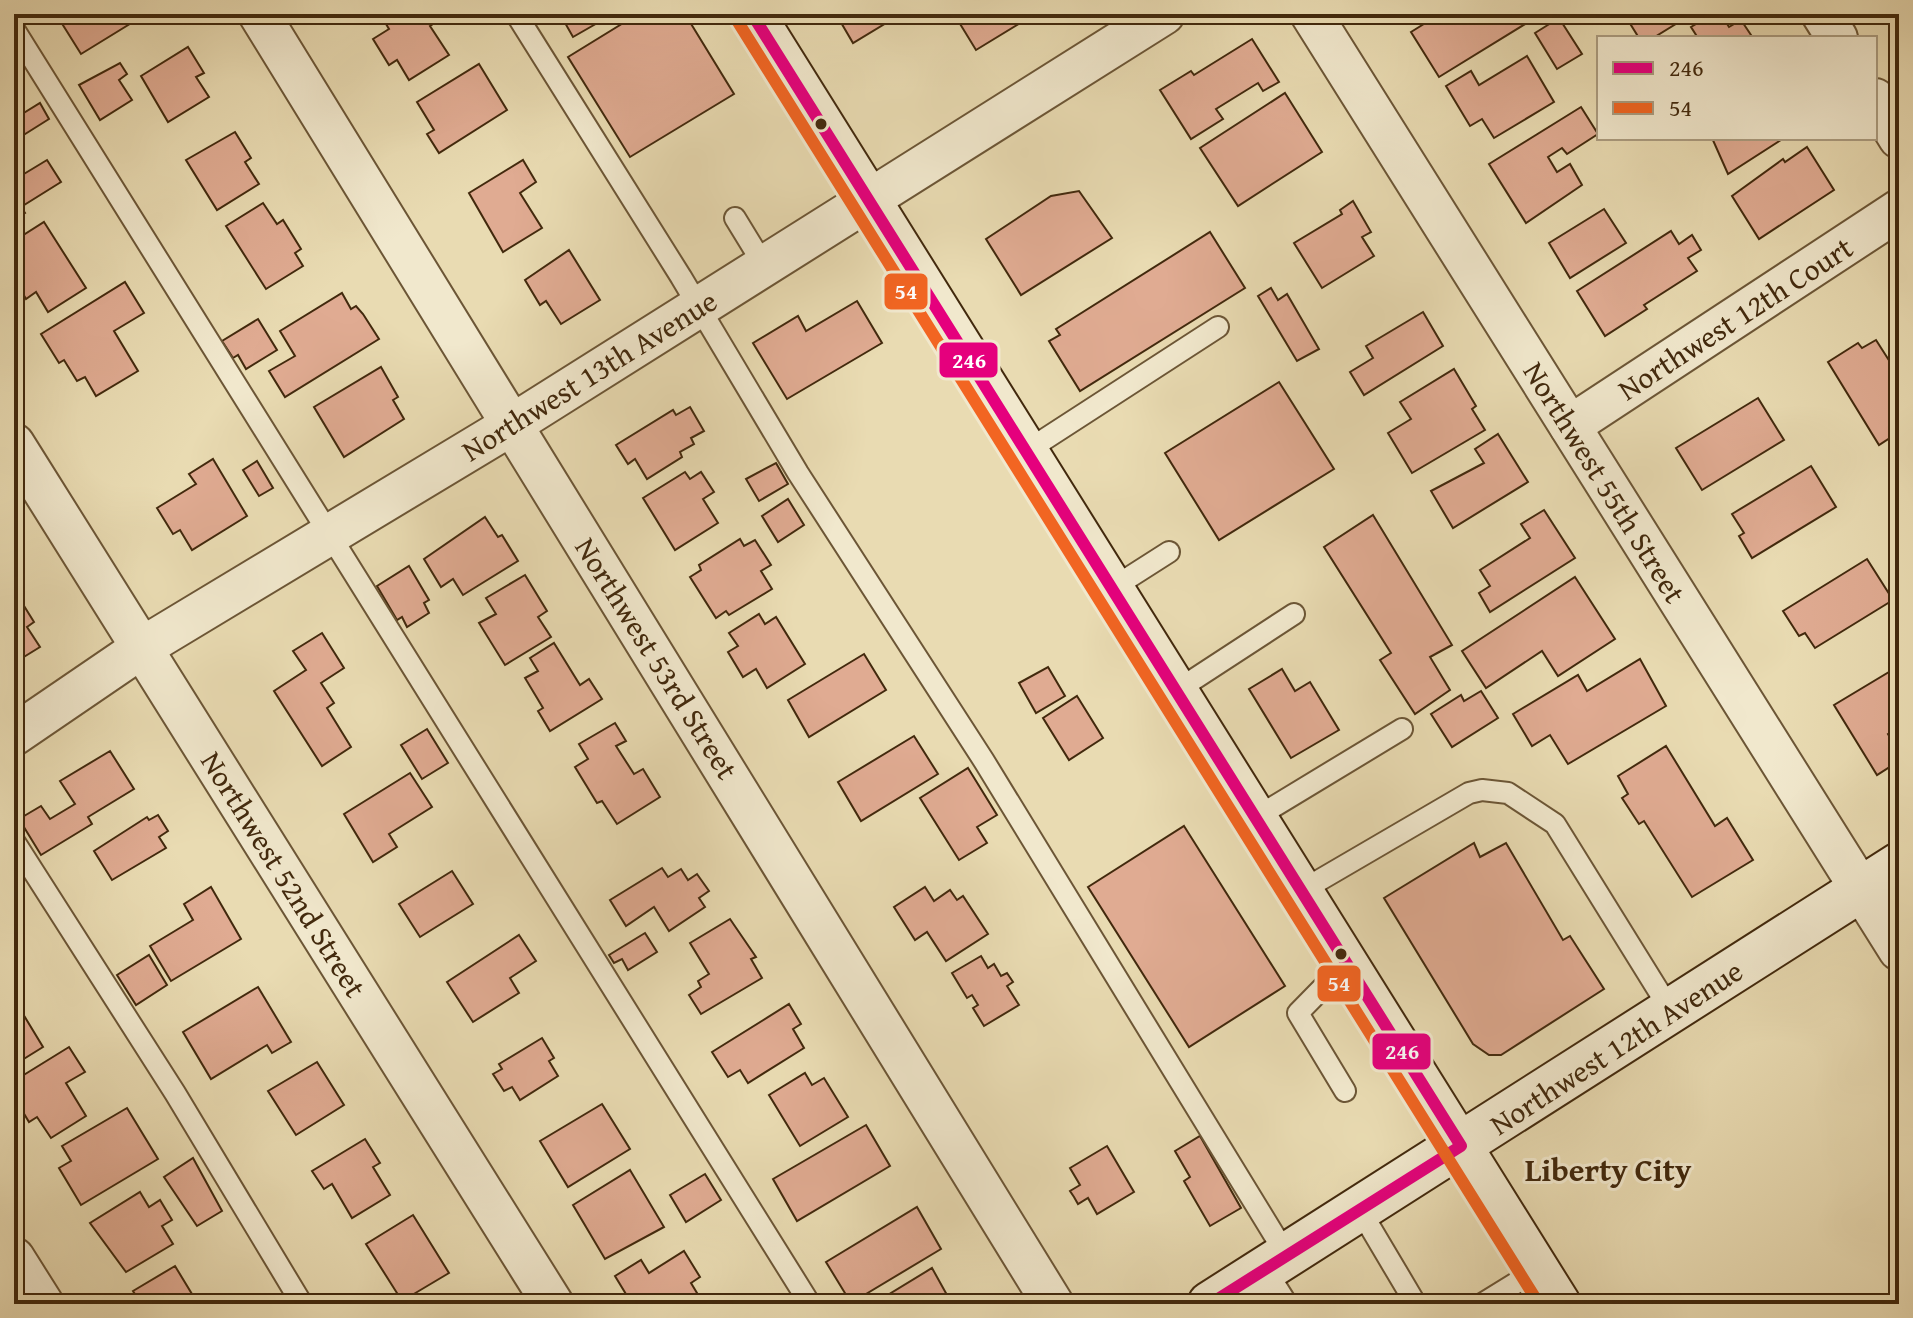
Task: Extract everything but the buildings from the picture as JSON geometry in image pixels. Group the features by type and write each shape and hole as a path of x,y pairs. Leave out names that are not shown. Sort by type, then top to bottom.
{"main road":[{"path":"752,14 1548,1287"},
{"name":"Northwest 12th Avenue","path":"1210,1304 1280,1276 1360,1210 1899,865"}],"street":[{"name":"Northwest 53rd Street","path":"259,14 1053,1304"},
{"name":"Northwest 13th Avenue","path":"14,735 143,647 513,424 1164,14"},
{"name":"Northwest 55th Street","path":"1311,14 1899,950"},
{"path":"1822,14 1836,36"},
{"path":"1877,102 1899,138"},
{"name":"Northwest 12th Court","path":"1570,426 1899,210"},
{"name":"Northwest 52nd Street","path":"14,444 553,1304"},
{"path":"14,1258 43,1304"}],"lane":[{"path":"516,14 798,473 984,761 1280,1276"},
{"path":"14,29 810,1304"},
{"path":"735,218 765,267"},
{"path":"1025,452 1218,327"},
{"path":"1111,589 1169,552"},
{"path":"1176,691 1294,614"},
{"path":"1255,818 1402,729"},
{"path":"1301,891 1469,793 1482,790 1508,793 1555,824 1671,1011"},
{"path":"14,841 175,1093 302,1304"},
{"path":"1345,1091 1298,1013 1346,964"},
{"path":"1360,1210 1417,1303"},
{"path":"1482,1304 1548,1287"}],"transit line":[{"name":"246","path":"752,14 1461,1146 1210,1304"},
{"name":"54","path":"738,22 1539,1304"}],"district":[{"name":"Liberty City","path":"1608,1169"}]}
